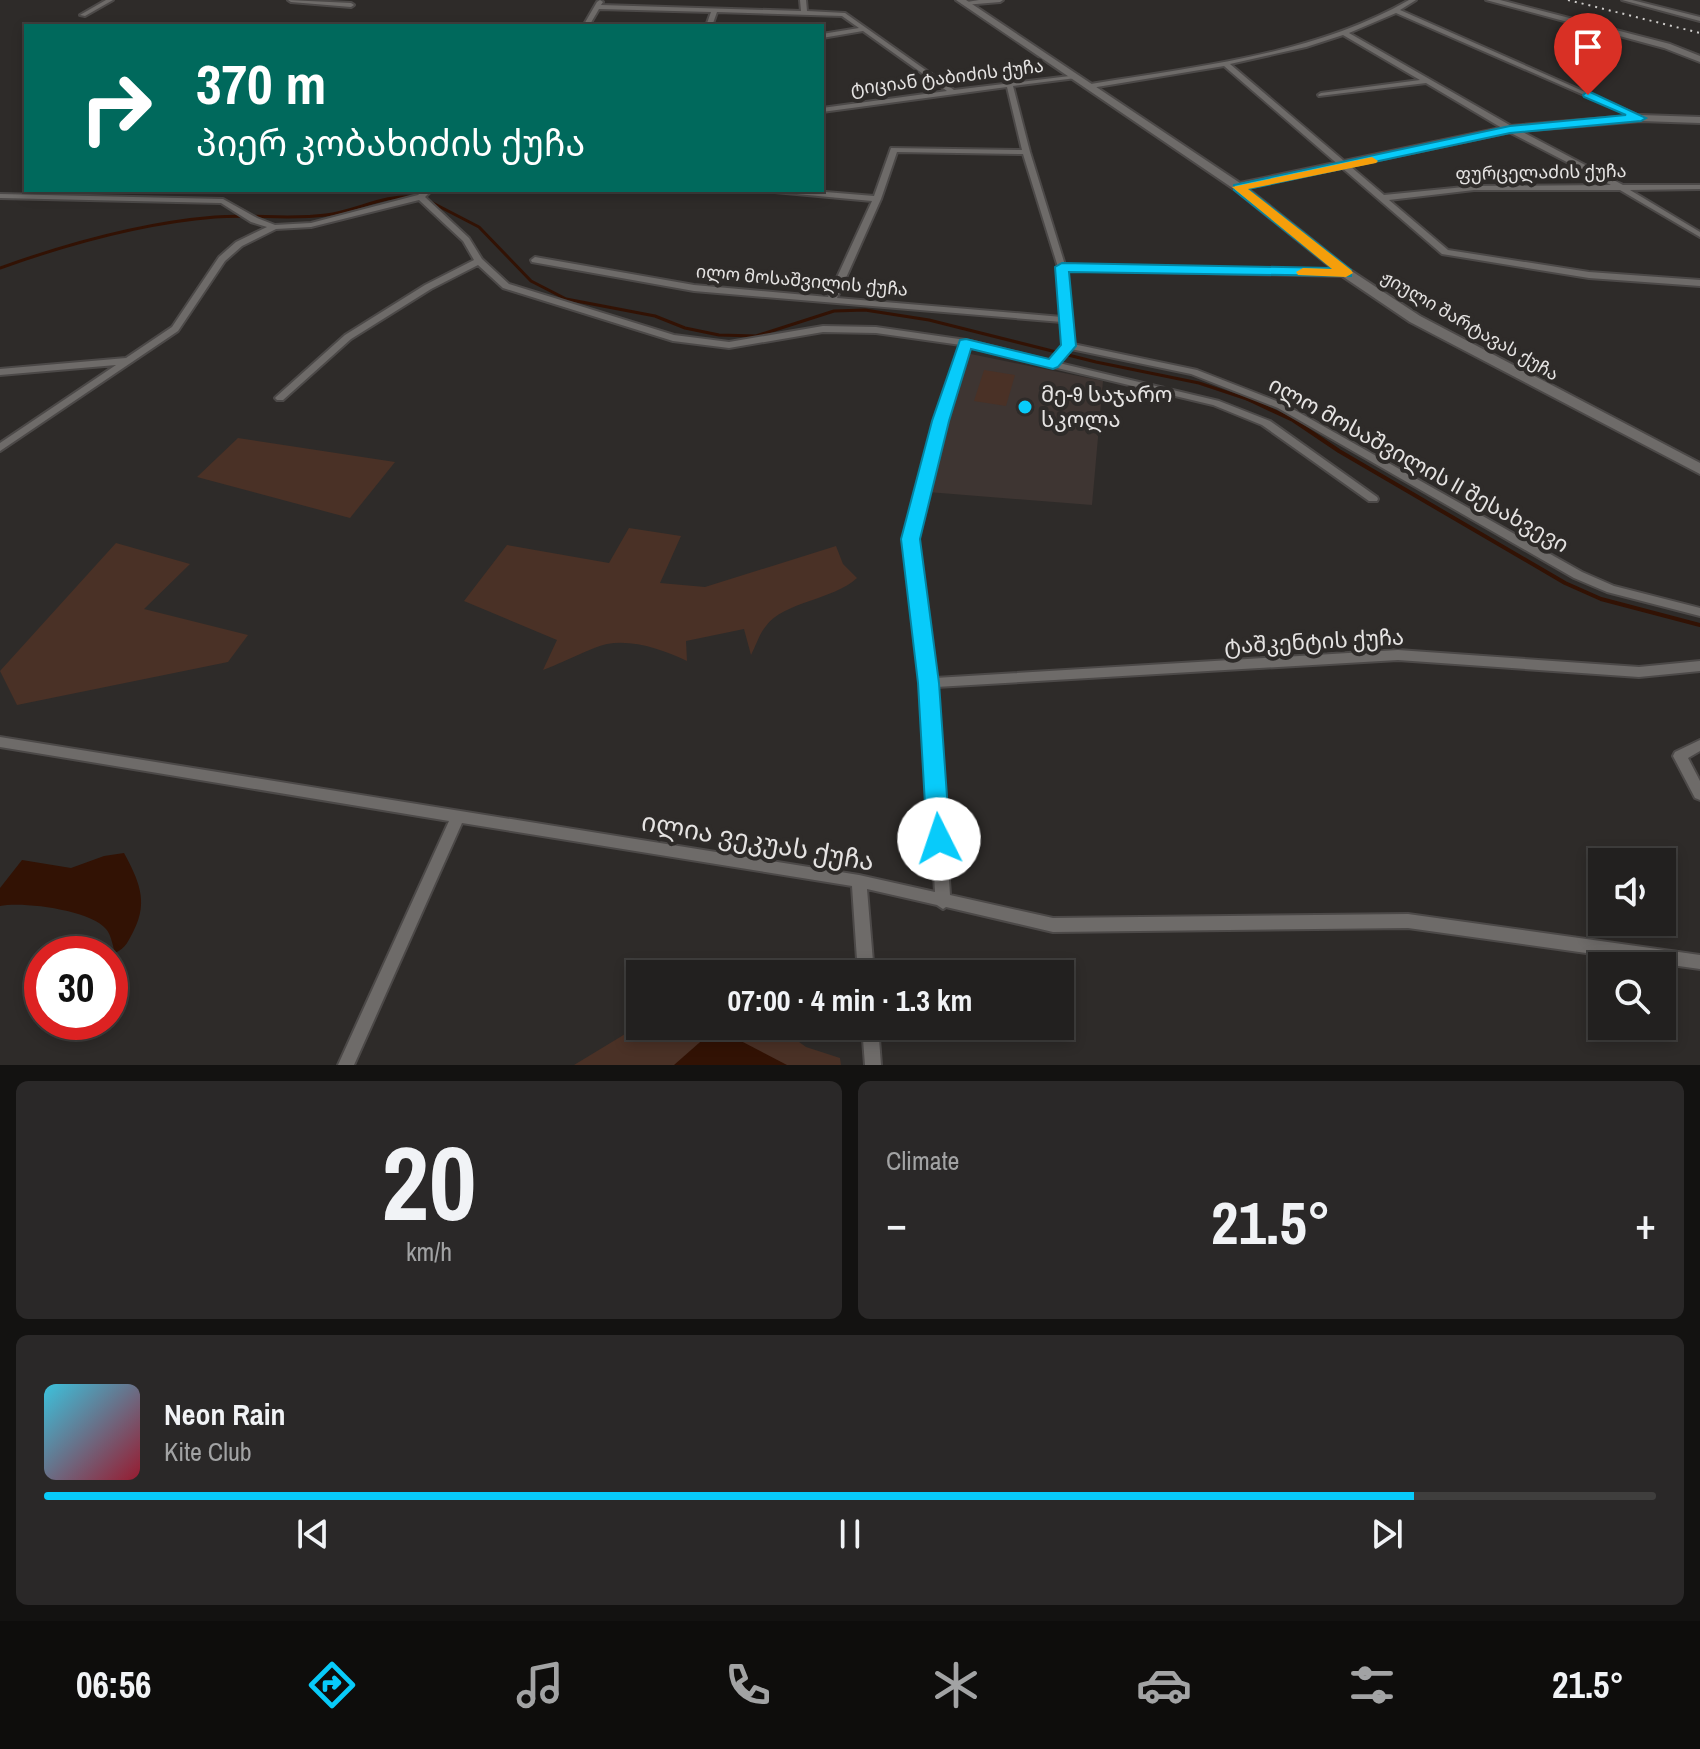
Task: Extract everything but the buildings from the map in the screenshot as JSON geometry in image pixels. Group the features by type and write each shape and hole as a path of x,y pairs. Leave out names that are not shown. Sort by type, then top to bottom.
{"street":[{"path":"83,15 110,0"},
{"path":"291,0 351,5"},
{"path":"803,0 804,13"},
{"path":"962,1 1000,0"},
{"path":"1091,86 1226,64 1344,33 1413,0"},
{"path":"1490,0 1667,46 1700,59"},
{"path":"1625,0 1700,19"},
{"path":"1653,0 1700,12"},
{"name":"ჟიული შარტავას ქუჩა","path":"962,1 1238,187 1346,273 1415,319 1700,469"},
{"path":"587,24 599,4 843,14 952,92"},
{"path":"710,24 715,10"},
{"path":"1395,10 1641,118"},
{"path":"824,36 864,29"},
{"path":"1344,33 1510,129 1619,186 1700,235"},
{"path":"1226,64 1440,249 1451,254 1589,275 1700,283"},
{"name":"ტიციან ტაბიძის ქუჩა","path":"824,110 1076,76"},
{"path":"1321,95 1427,81"},
{"path":"1010,86 1026,152 1062,267 1068,347 1053,364"},
{"path":"1238,187 1510,129 1641,118 1700,120"},
{"path":"832,298 877,199 894,150 1026,152"},
{"name":"ფურცელაძის ქუჩა","path":"1382,198 1474,188 1700,187"},
{"path":"798,192 877,199"},
{"path":"0,196 223,201 254,220 274,227 311,225 425,193 466,240 479,261 506,286 673,338 729,345 823,329 876,330 966,343 1216,403 1266,423 1373,499"},
{"path":"0,448 175,329 222,259 239,244 274,227"},
{"name":"ილო მოსაშვილის ქუჩა","path":"535,260 694,288 1067,320"},
{"path":"280,398 348,337 428,287 479,261"},
{"path":"1062,267 1346,273"},
{"path":"943,902 929,683 910,539 940,421 966,343"},
{"name":"ილო მოსაშვილის II შესახვევი","path":"1068,347 1194,372 1238,387 1281,406 1578,575 1611,589 1700,612"},
{"path":"0,372 128,361"},
{"name":"ტაშკენტის ქუჩა","path":"929,683 1398,655 1639,672 1700,666"},
{"name":"ილია ვეკუას ქუჩა","path":"0,742 859,881 1053,925 1408,921 1700,962"},
{"path":"1700,745 1680,756 1700,794"},
{"path":"346,1065 458,816"},
{"path":"859,881 865,960"},
{"path":"871,1040 873,1065"}],"shaded area":[{"name":"მე-9 საჯარო სკოლა","path":"966,353 1103,381 1092,505 928,492 941,432"},
{"path":"984,370 1015,375 1006,406 974,401"},
{"path":"238,438 395,462 350,518 197,477"},
{"path":"629,528 681,536 660,583 705,587 836,546 843,564 857,578 774,618 761,633 751,655 744,629 686,641 687,661 648,646 617,643 593,648 543,670 557,640 464,601 507,545 609,563"},
{"path":"116,543 190,564 144,609 248,635 228,662 17,705 0,671"},
{"path":"124,853 140,890 141,909 128,941 128,936 110,936 98,922 72,912 39,906 0,906 0,888 22,860 71,868 104,856"},
{"path":"626,1033 626,1040 796,1040 806,1047 840,1058 841,1065 574,1065"},
{"path":"702,1040 739,1040 787,1065 674,1065"}],"waterway":[{"path":"0,268 79,242 160,224 215,217 326,215 382,200 416,197"},
{"path":"425,199 479,227 531,281 566,299 655,316 685,328 719,335 756,336 834,311 865,310 929,320 1096,362 1199,383 1250,400"},
{"path":"1250,400 1293,420 1339,451 1565,583 1601,599 1700,625"}],"railway":[{"path":"1568,0 1700,33"}],"slow traffic":[{"path":"1303,272 1346,273 1238,187 1372,161"}],"place":[{"name":"მე-9 საჯარო სკოლა","path":"1025,407"}],"route":[{"path":"939,839 929,683 910,539 940,421 966,343 1053,364 1069,346 1062,267 1346,273 1238,187 1510,129 1641,118 1588,95"}]}
